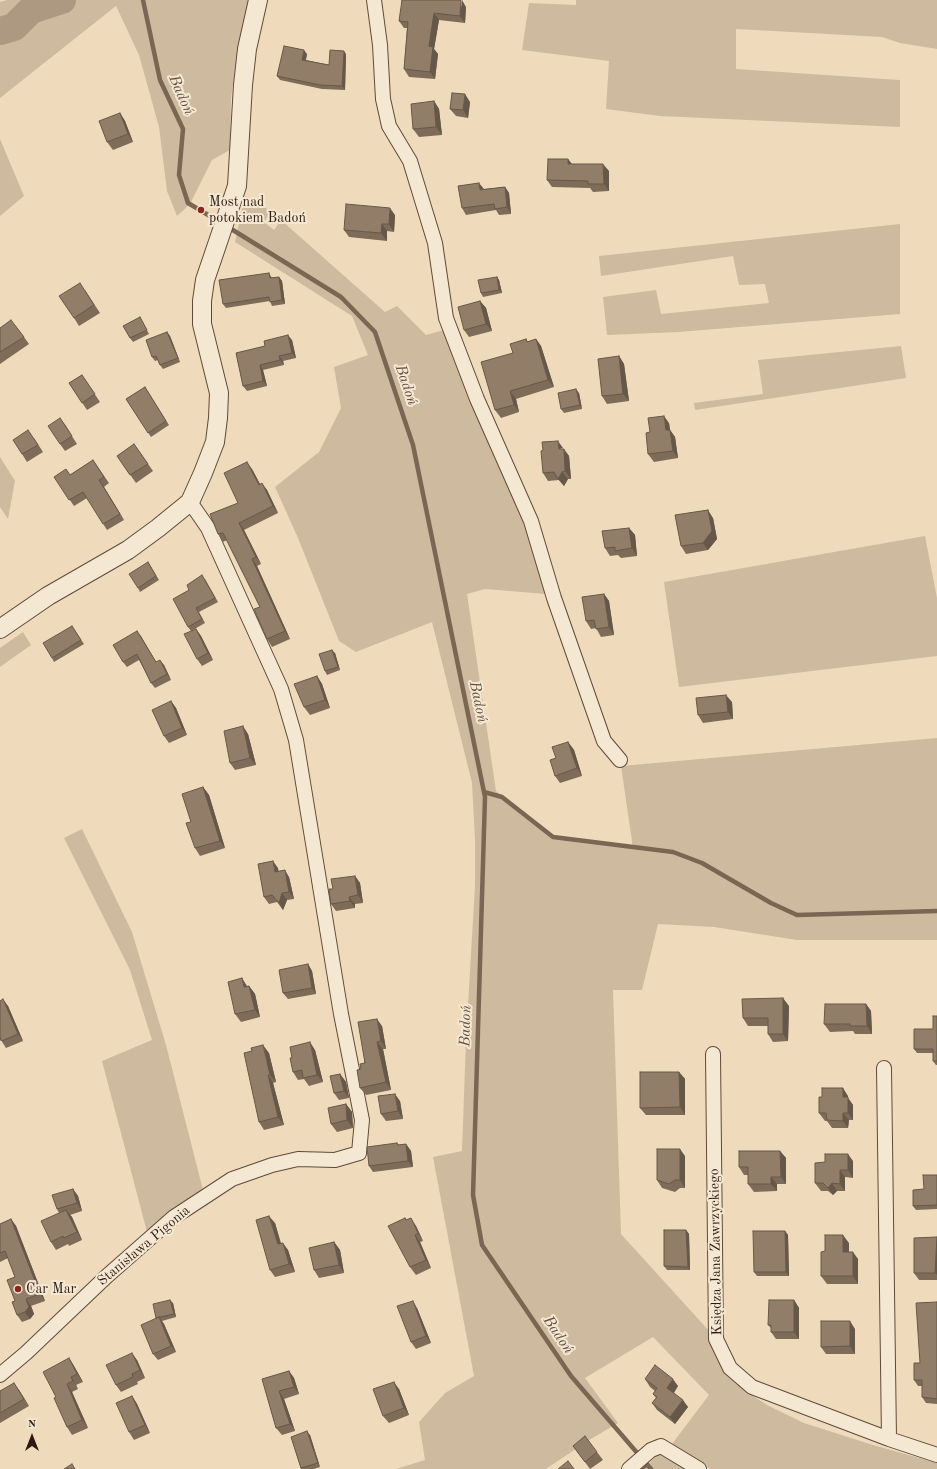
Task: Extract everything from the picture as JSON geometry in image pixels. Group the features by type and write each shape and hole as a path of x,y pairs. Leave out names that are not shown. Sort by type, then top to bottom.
{"street":[{"path":"0,629 48,596 128,550 190,502 215,442 218,423 218,393 202,324 202,301 205,280 237,186 247,48 258,0"},
{"path":"374,0 380,45 383,99 389,126 410,160 435,243 446,318 476,398 531,521 554,598 604,741 620,760"},
{"name":"Stanisława Pigonia","path":"0,1375 26,1353 107,1276 174,1217 232,1178 272,1165 298,1159 335,1160 359,1153 362,1120 341,1014 296,740 281,688 208,528 190,502"},
{"name":"Księdza Jana Zawrzyckiego","path":"713,1054 716,1339 730,1368 752,1387 889,1439 937,1455"},
{"path":"884,1068 889,1439"},
{"path":"630,1468 651,1450 661,1446 699,1469"}],"shaded area":[{"path":"7,0 249,0 238,48 231,98 230,150 212,160 190,204 177,216 167,191 159,127 139,55 116,6 0,98 0,2"},
{"path":"576,0 937,0 937,49 900,43 882,37 736,29 736,69 900,80 900,127 660,116 606,109 609,61 522,50 529,3 576,5"},
{"path":"0,139 24,196 0,216"},
{"path":"245,196 271,212 264,222 274,230 281,220 385,312 397,306 426,335 444,330 523,521 546,594 485,589 467,594 496,791 553,837 633,848 621,766 937,738 937,940 797,940 714,927 658,924 642,990 613,990 621,1234 711,1333 725,1371 744,1390 767,1405 804,1423 937,1463 937,1469 710,1469 672,1444 709,1395 653,1337 585,1378 618,1423 589,1440 546,1469 396,1469 425,1460 419,1422 445,1393 474,1376 433,1157 462,1151 466,1039 475,886 475,840 472,783 432,622 356,652 339,641 298,538 275,487 319,452 341,408 334,367 368,355 352,316 235,242"},
{"path":"900,224 900,314 679,332 607,335 603,297 656,290 661,314 769,303 765,284 739,285 733,256 601,276 599,256"},
{"path":"901,346 906,378 695,410 694,403 763,394 758,360"},
{"path":"0,457 15,481 8,519 0,507"},
{"path":"925,536 937,598 937,656 679,687 664,582"},
{"path":"23,632 31,645 0,667 0,648"},
{"path":"82,829 132,932 166,1045 203,1190 147,1232 102,1061 152,1040 130,970 64,838"},
{"path":"658,1454 668,1455 689,1469 644,1469"}],"building":[{"path":"402,0 461,0 460,16 434,13 429,46 433,47 430,72 404,69 408,22 399,21"},
{"path":"284,46 304,50 302,60 329,65 330,50 344,51 342,86 320,85 277,76"},
{"path":"452,93 465,94 463,110 450,109"},
{"path":"434,101 436,127 413,129 411,104"},
{"path":"120,113 128,134 107,142 99,121"},
{"path":"548,159 568,159 568,164 603,164 604,184 588,184 588,181 547,180"},
{"path":"479,183 480,190 505,187 507,207 495,209 494,204 462,208 458,186"},
{"path":"346,204 390,208 389,224 382,224 381,233 344,230"},
{"path":"269,273 270,278 279,277 282,300 270,302 269,297 223,304 219,280"},
{"path":"497,277 499,290 481,293 478,280"},
{"path":"80,283 94,305 74,318 59,296"},
{"path":"480,301 486,324 464,330 458,307"},
{"path":"140,317 147,330 130,338 123,326"},
{"path":"11,320 24,337 0,352 0,328"},
{"path":"167,332 178,358 160,365 156,356 152,357 146,340"},
{"path":"288,335 292,353 279,356 280,360 260,365 263,381 243,386 236,353 265,346 264,341"},
{"path":"526,339 527,342 536,339 548,380 510,391 514,405 495,410 481,362 513,353 510,344"},
{"path":"619,356 623,394 602,396 598,359"},
{"path":"82,375 95,394 82,403 69,383"},
{"path":"145,387 166,421 148,433 126,399"},
{"path":"576,389 580,405 561,409 558,393"},
{"path":"664,416 666,430 670,430 673,451 648,454 646,433 650,432 648,418"},
{"path":"60,418 72,436 60,444 48,426"},
{"path":"28,430 38,445 22,454 13,440"},
{"path":"558,441 559,449 564,449 565,471 562,472 558,479 554,472 543,473 541,451 543,450 542,442"},
{"path":"134,444 148,464 130,475 117,456"},
{"path":"93,460 104,477 99,480 120,514 103,524 83,492 69,500 54,477 66,469 70,475"},
{"path":"247,462 259,485 262,483 273,506 239,523 256,557 252,559 285,631 267,639 254,609 260,607 223,533 218,534 210,514 238,503 224,473"},
{"path":"708,510 712,531 703,543 681,546 675,515"},
{"path":"629,528 632,548 615,551 615,547 605,548 602,531"},
{"path":"148,562 156,576 138,588 129,574"},
{"path":"202,575 215,598 196,608 202,619 188,627 173,599 189,590 187,585"},
{"path":"604,594 609,627 596,629 594,620 586,621 582,597"},
{"path":"72,626 81,640 52,658 43,643"},
{"path":"196,629 208,653 197,659 184,634"},
{"path":"137,631 156,662 160,660 167,674 151,683 137,654 123,662 113,645"},
{"path":"332,650 338,667 325,671 319,654"},
{"path":"317,676 325,700 304,707 294,684"},
{"path":"726,695 728,712 698,715 696,698"},
{"path":"171,701 182,728 164,736 152,710"},
{"path":"243,726 250,758 230,763 224,731"},
{"path":"568,742 577,768 555,776 550,760 556,758 552,747"},
{"path":"203,787 220,841 195,848 186,823 191,822 182,794"},
{"path":"273,861 275,872 285,870 289,892 282,893 279,903 272,895 264,897 258,864"},
{"path":"355,876 358,895 349,897 350,901 331,904 329,889 333,889 331,879"},
{"path":"308,964 312,988 283,993 279,970"},
{"path":"242,978 244,987 249,986 255,1010 235,1014 228,982"},
{"path":"783,998 783,1034 768,1034 768,1018 743,1018 742,999"},
{"path":"3,999 18,1034 2,1041 0,1037 0,1001"},
{"path":"825,1004 866,1004 867,1026 850,1026 850,1024 824,1024"},
{"path":"933,1016 937,1016 937,1061 933,1061 933,1049 914,1049 914,1029 933,1029"},
{"path":"377,1019 381,1041 377,1042 386,1082 360,1088 357,1070 361,1069 360,1064 365,1063 358,1022"},
{"path":"310,1042 317,1075 303,1078 302,1070 293,1072 290,1058 292,1058 290,1047"},
{"path":"263,1045 270,1075 268,1075 278,1117 259,1122 244,1053 252,1051 251,1048"},
{"path":"640,1072 679,1072 680,1107 640,1108"},
{"path":"340,1074 344,1091 334,1093 330,1076"},
{"path":"822,1088 843,1088 843,1097 848,1097 848,1113 843,1113 843,1121 827,1120 826,1113 819,1113 819,1097 822,1097"},
{"path":"395,1094 398,1111 381,1114 378,1096"},
{"path":"346,1104 347,1120 331,1124 328,1108"},
{"path":"397,1143 398,1145 406,1144 408,1161 369,1166 367,1147"},
{"path":"657,1149 680,1149 680,1180 675,1180 669,1184 657,1180"},
{"path":"739,1151 780,1151 781,1177 771,1177 771,1184 748,1184 748,1167 739,1167"},
{"path":"825,1154 848,1154 848,1170 840,1170 840,1184 832,1183 828,1188 823,1183 815,1183 815,1163 825,1162"},
{"path":"923,1175 937,1175 937,1205 913,1206 913,1190 924,1189"},
{"path":"73,1189 77,1203 57,1209 52,1195"},
{"path":"66,1210 77,1232 64,1238 63,1236 51,1242 41,1221"},
{"path":"269,1216 278,1244 283,1243 289,1264 270,1270 256,1220"},
{"path":"405,1218 406,1220 411,1218 418,1233 415,1235 426,1260 410,1267 388,1226"},
{"path":"11,1219 40,1294 26,1299 29,1307 25,1312 17,1315 12,1302 15,1301 7,1280 15,1277 5,1251 0,1253 0,1224"},
{"path":"664,1230 686,1230 688,1267 664,1266"},
{"path":"753,1231 785,1231 786,1272 754,1272"},
{"path":"825,1235 843,1235 843,1252 853,1252 853,1276 821,1276 821,1252 825,1251"},
{"path":"937,1237 935,1273 914,1273 914,1238"},
{"path":"334,1242 339,1265 314,1270 309,1248"},
{"path":"170,1300 174,1314 156,1318 153,1304"},
{"path":"769,1300 794,1300 794,1332 771,1332 771,1325 768,1325"},
{"path":"413,1301 426,1336 411,1342 397,1306"},
{"path":"937,1302 937,1399 922,1397 922,1380 914,1380 914,1363 920,1363 916,1303"},
{"path":"159,1317 171,1346 153,1354 141,1325"},
{"path":"821,1321 850,1321 850,1346 821,1347"},
{"path":"132,1353 140,1370 132,1374 133,1377 116,1385 106,1365"},
{"path":"69,1358 77,1374 71,1377 73,1381 67,1384 82,1420 67,1427 54,1398 56,1397 43,1372"},
{"path":"655,1365 673,1379 667,1388 683,1400 670,1417 652,1403 657,1397 653,1394 657,1388 645,1379"},
{"path":"289,1371 294,1387 279,1391 290,1424 276,1428 262,1379"},
{"path":"394,1382 404,1408 383,1416 373,1389"},
{"path":"14,1383 24,1399 0,1413 0,1391"},
{"path":"132,1396 145,1425 129,1432 116,1403"},
{"path":"307,1431 318,1463 301,1468 291,1437"},
{"path":"585,1436 597,1452 585,1462 573,1446"},
{"path":"568,1461 574,1469 558,1469"},
{"path":"72,1464 75,1469 64,1469"}],"waterway":[{"path":"0,31 14,27 31,10 62,0"},
{"name":"Badoń","path":"143,0 160,80 183,129 179,175 188,203 220,222"},
{"name":"Badoń","path":"228,227 341,297 375,332 413,445 485,797 473,1195 482,1245 571,1376 651,1469"},
{"path":"484,792 502,797 553,837 673,852 702,863 771,903 797,915 937,911"},
{"name":"Badoń","path":"641,1469 647,1464"}],"place":[{"name":"Most nad potokiem Badoń","path":"201,210"},
{"name":"Car Mar","path":"18,1289"}]}
